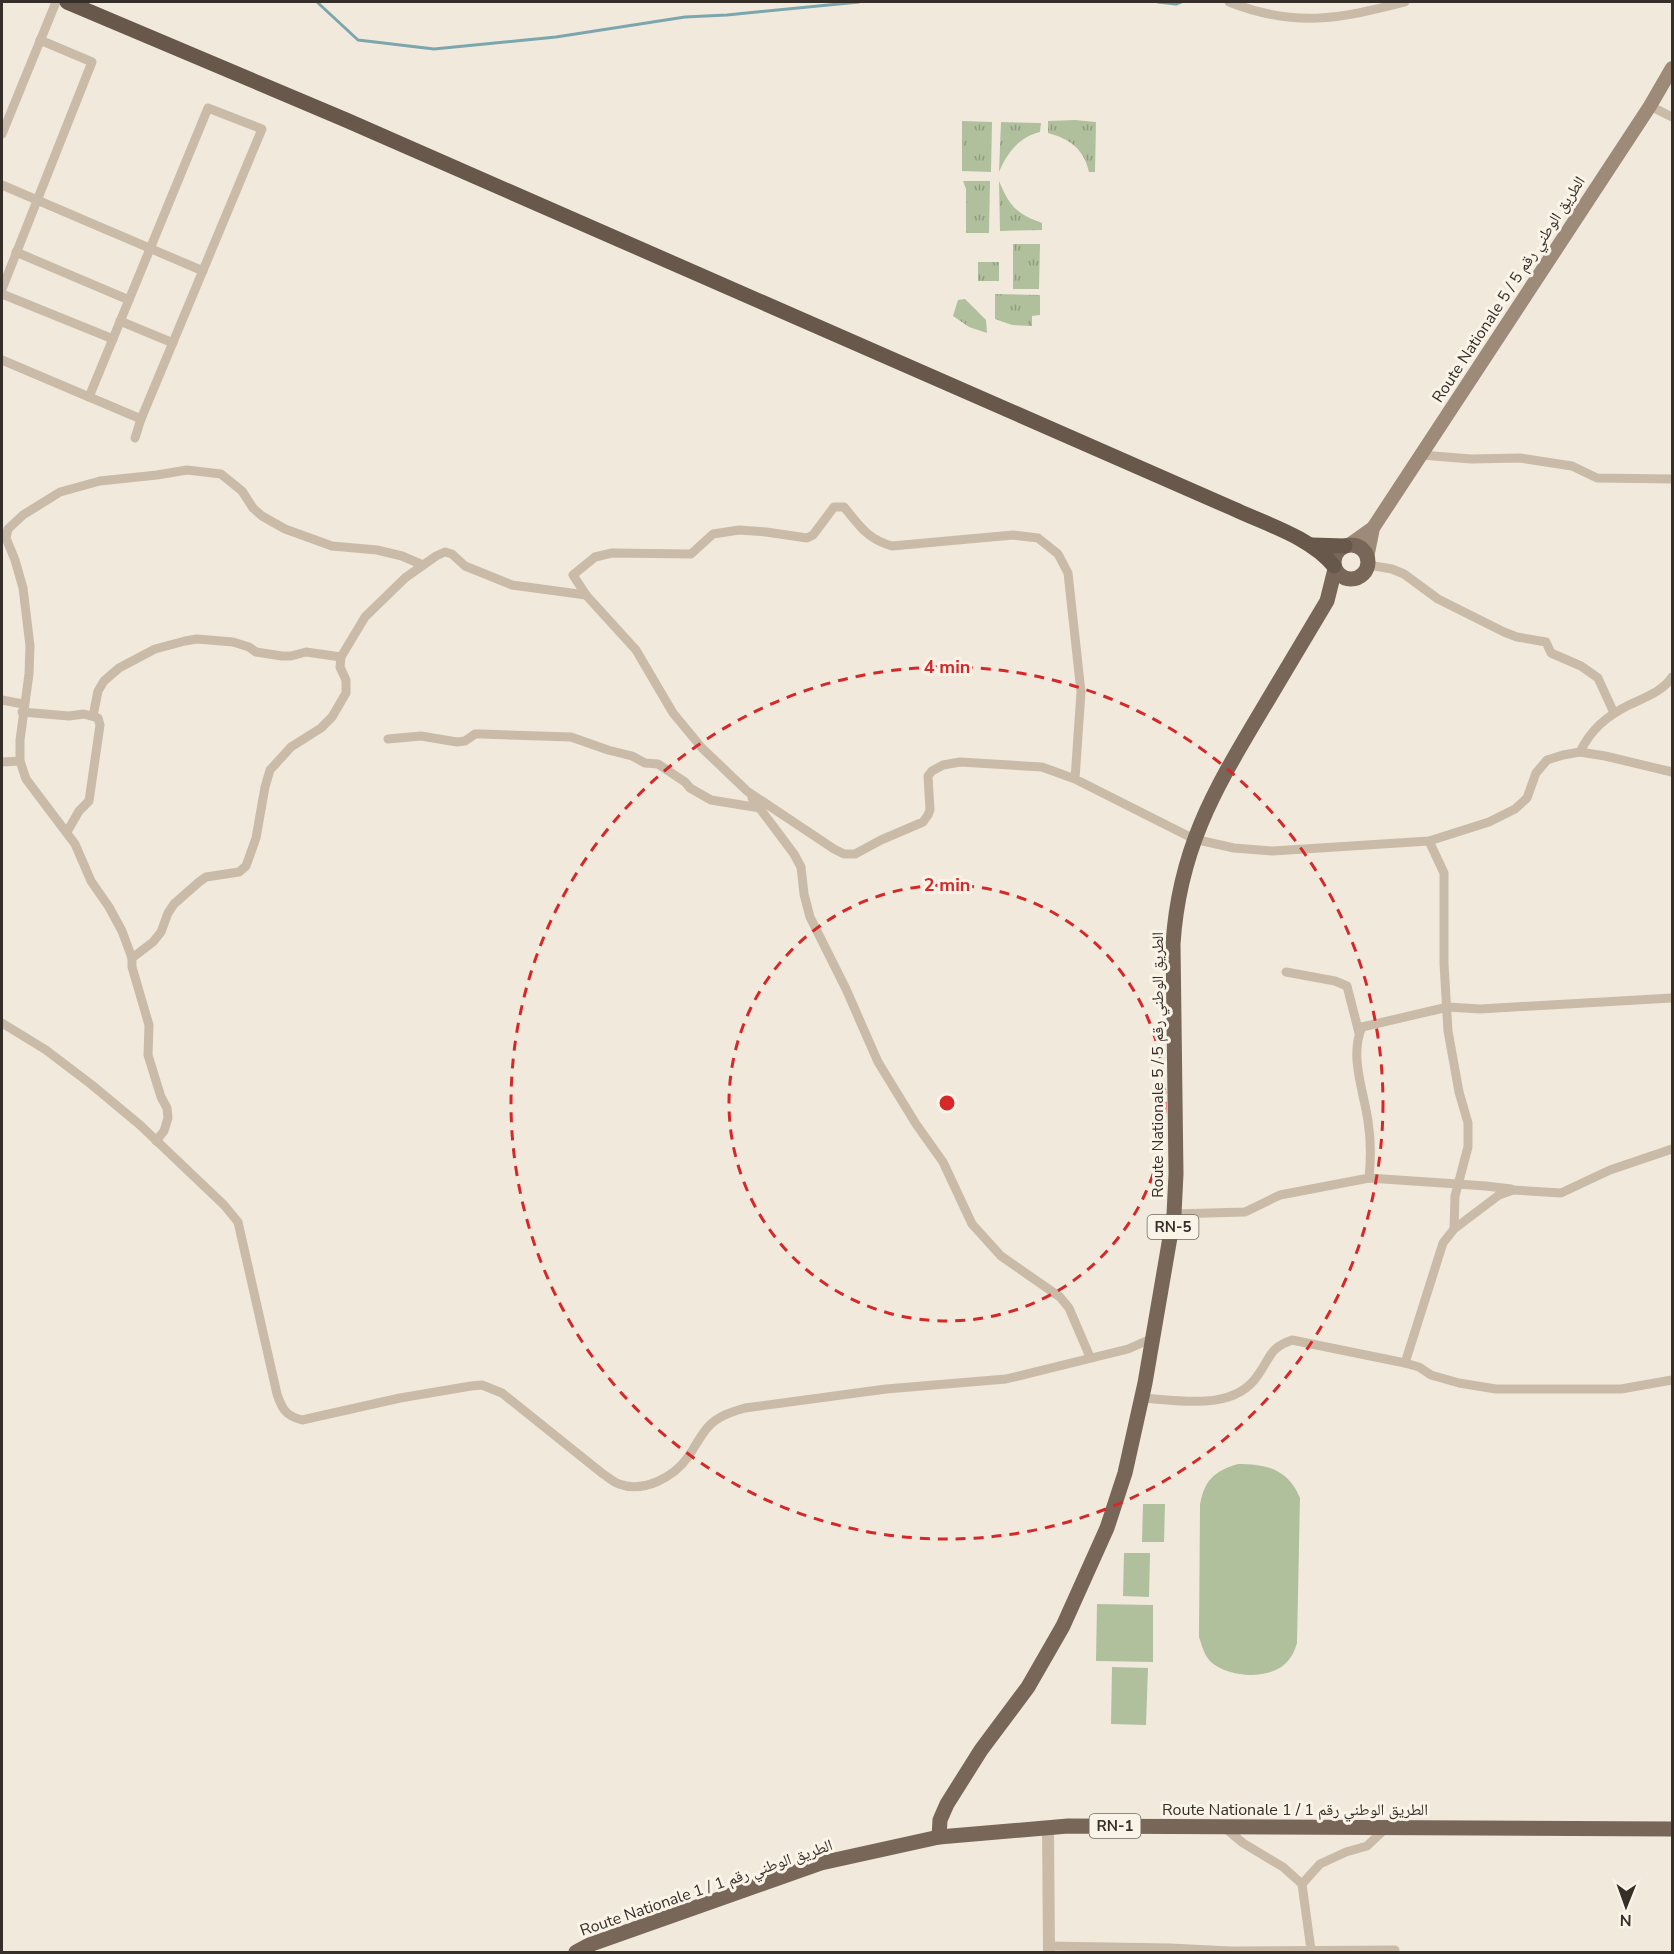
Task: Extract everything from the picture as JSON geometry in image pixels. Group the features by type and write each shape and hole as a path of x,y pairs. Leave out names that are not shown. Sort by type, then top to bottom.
{"highway":[{"path":"67,2 356,124 1311,544 1334,568"},
{"path":"1311,544 1347,545"}],"main road":[{"name":"Route Nationale 5 / الطريق الوطني رقم 5","path":"1373,528 1650,106 1672,68"},
{"path":"1373,528 1364,574 1357,579 1344,578 1334,568 1334,556 1373,528"},
{"path":"1347,545 1361,548 1368,562"},
{"name":"RN-5","path":"1327,601 1334,568"},
{"name":"RN-5","path":"1327,601 1357,579"},
{"name":"Route Nationale 5 / الطريق الوطني رقم 5","path":"939,1837 940,1820 947,1804 981,1750 1028,1687 1052,1647 1073,1605 1117,1501 1142,1398 1174,1214 1176,1174 1173,944 1179,891 1194,839 1214,793 1327,601"},
{"name":"Route Nationale 1 / الطريق الوطني رقم 1","path":"576,1953 589,1945 821,1863 939,1837 1048,1827 1672,1829"}],"street":[{"path":"2,134 56,2"},
{"path":"1229,2 1285,18 1323,19 1357,14 1405,2"},
{"path":"2,289 4,273 16,252 92,62 40,40"},
{"path":"1650,106 1672,117"},
{"path":"89,397 208,108 262,129 141,418 135,438"},
{"path":"2,185 203,271"},
{"path":"16,252 129,300"},
{"path":"2,294 113,339"},
{"path":"120,321 172,343"},
{"path":"2,360 141,418"},
{"path":"1422,455 1471,459 1520,458 1572,465 1597,478 1672,479"},
{"path":"156,1141 168,1118 167,1108 161,1097 148,1054 148,1025 132,967 132,958 122,931 91,881 67,832 26,779 20,761 20,740 29,674 30,646 23,588 6,538 8,529 15,521 60,492 100,481 186,470 221,474 242,491 253,508 273,524 332,546 377,550 402,556 423,565"},
{"path":"1075,779 1081,692 1068,573 1058,555 1038,538 1013,535 892,546 877,542 862,530 844,507 834,507 813,535 807,538 739,530 712,534 691,554 612,553 595,557 573,575 586,595 636,651 673,713 702,748 747,791 844,854 855,854 923,822 930,810 928,776 943,765 960,762 1042,767 1075,779 1194,839 1234,848 1273,851 1429,841 1489,822 1515,809 1527,798 1536,773 1547,760 1580,752 1672,772"},
{"path":"132,958 153,942 161,932 174,904 198,882 206,877 239,872 246,866 256,838 270,770 291,747 321,728 332,717 346,693 346,680 340,667 341,657 365,617 386,594 423,565 445,552 452,554 465,566 512,585 586,595"},
{"path":"1368,562 1404,574 1438,598 1504,632 1517,637 1546,642 1551,653 1581,666 1598,678 1614,713"},
{"path":"93,716 98,691 104,681 119,668 155,649 185,641 197,639 233,642 256,652 282,656 306,652 341,657"},
{"path":"1580,752 1592,731 1614,713 1659,691 1672,677"},
{"path":"2,700 23,708 69,716 84,714 98,718 100,725 89,801 79,811 67,832"},
{"path":"388,740 421,736 457,742 465,741 475,734 571,737 632,756 645,763 658,764 690,788 711,800 759,808"},
{"path":"2,762 20,761"},
{"path":"747,791 794,854 801,867 810,918 846,989 878,1062 916,1124 943,1162 972,1224 1001,1256 1060,1297 1069,1308 1090,1357"},
{"path":"1429,841 1444,873 1444,964 1448,1031 1459,1092 1468,1123 1468,1147 1457,1184 1454,1229"},
{"path":"1286,972 1335,981 1347,986 1359,1033 1358,1079 1368,1123 1370,1178"},
{"path":"1359,1033 1362,1027 1370,1024 1448,1007 1480,1010 1672,998"},
{"path":"2,1023 46,1050 140,1125 224,1205 238,1222 277,1394 282,1409 290,1417 302,1420 400,1398 482,1385 502,1393 603,1474 619,1484 634,1486 663,1480 687,1458 694,1444 709,1425 724,1415 745,1408 886,1389 1006,1379 1128,1349 1153,1338"},
{"path":"1174,1214 1245,1212 1280,1195 1370,1178 1486,1185 1513,1190 1561,1193 1610,1170 1672,1149"},
{"path":"1405,1363 1443,1243 1454,1229 1499,1195 1513,1190"},
{"path":"1142,1398 1194,1401 1216,1400 1233,1396 1250,1386 1268,1357 1279,1345 1292,1340 1405,1363 1419,1367 1431,1375 1459,1383 1496,1389 1621,1389 1672,1380"},
{"path":"1048,1827 1049,1949 1231,1952 1395,1950"},
{"path":"1224,1827 1243,1844 1283,1867 1302,1884"},
{"path":"1305,1951 1302,1884 1320,1864 1340,1854 1367,1846 1386,1828"}],"green space":[{"path":"962,121 992,122 991,172 962,171"},
{"path":"1048,121 1096,122 1095,172 1089,172 1084,157 1075,146 1063,138 1048,133"},
{"path":"1001,122 1041,123 1040,132 1020,142 1006,158 999,172"},
{"path":"963,181 990,181 989,233 966,233 966,189"},
{"path":"999,181 1014,208 1042,223 1042,230 1000,231"},
{"path":"1013,244 1040,244 1039,289 1013,289"},
{"path":"978,262 999,262 999,281 978,281"},
{"path":"995,294 1040,295 1040,315 1032,316 1032,326 1012,325 995,319"},
{"path":"965,299 986,320 987,333 969,327 953,316 958,300"},
{"path":"1238,1464 1258,1465 1275,1470 1289,1480 1300,1498 1297,1643 1290,1658 1279,1668 1270,1672 1249,1675 1228,1671 1211,1662 1199,1637 1200,1505 1207,1483 1222,1470"},
{"path":"1143,1504 1165,1504 1164,1542 1142,1542"},
{"path":"1124,1553 1150,1553 1149,1597 1123,1596"},
{"path":"1097,1604 1153,1605 1153,1662 1096,1661"},
{"path":"1112,1667 1148,1668 1146,1725 1111,1724"}],"waterway":[{"path":"317,2 358,40 434,49 556,37 685,17 859,2"},
{"path":"1158,2 1176,4 1181,2"}]}
